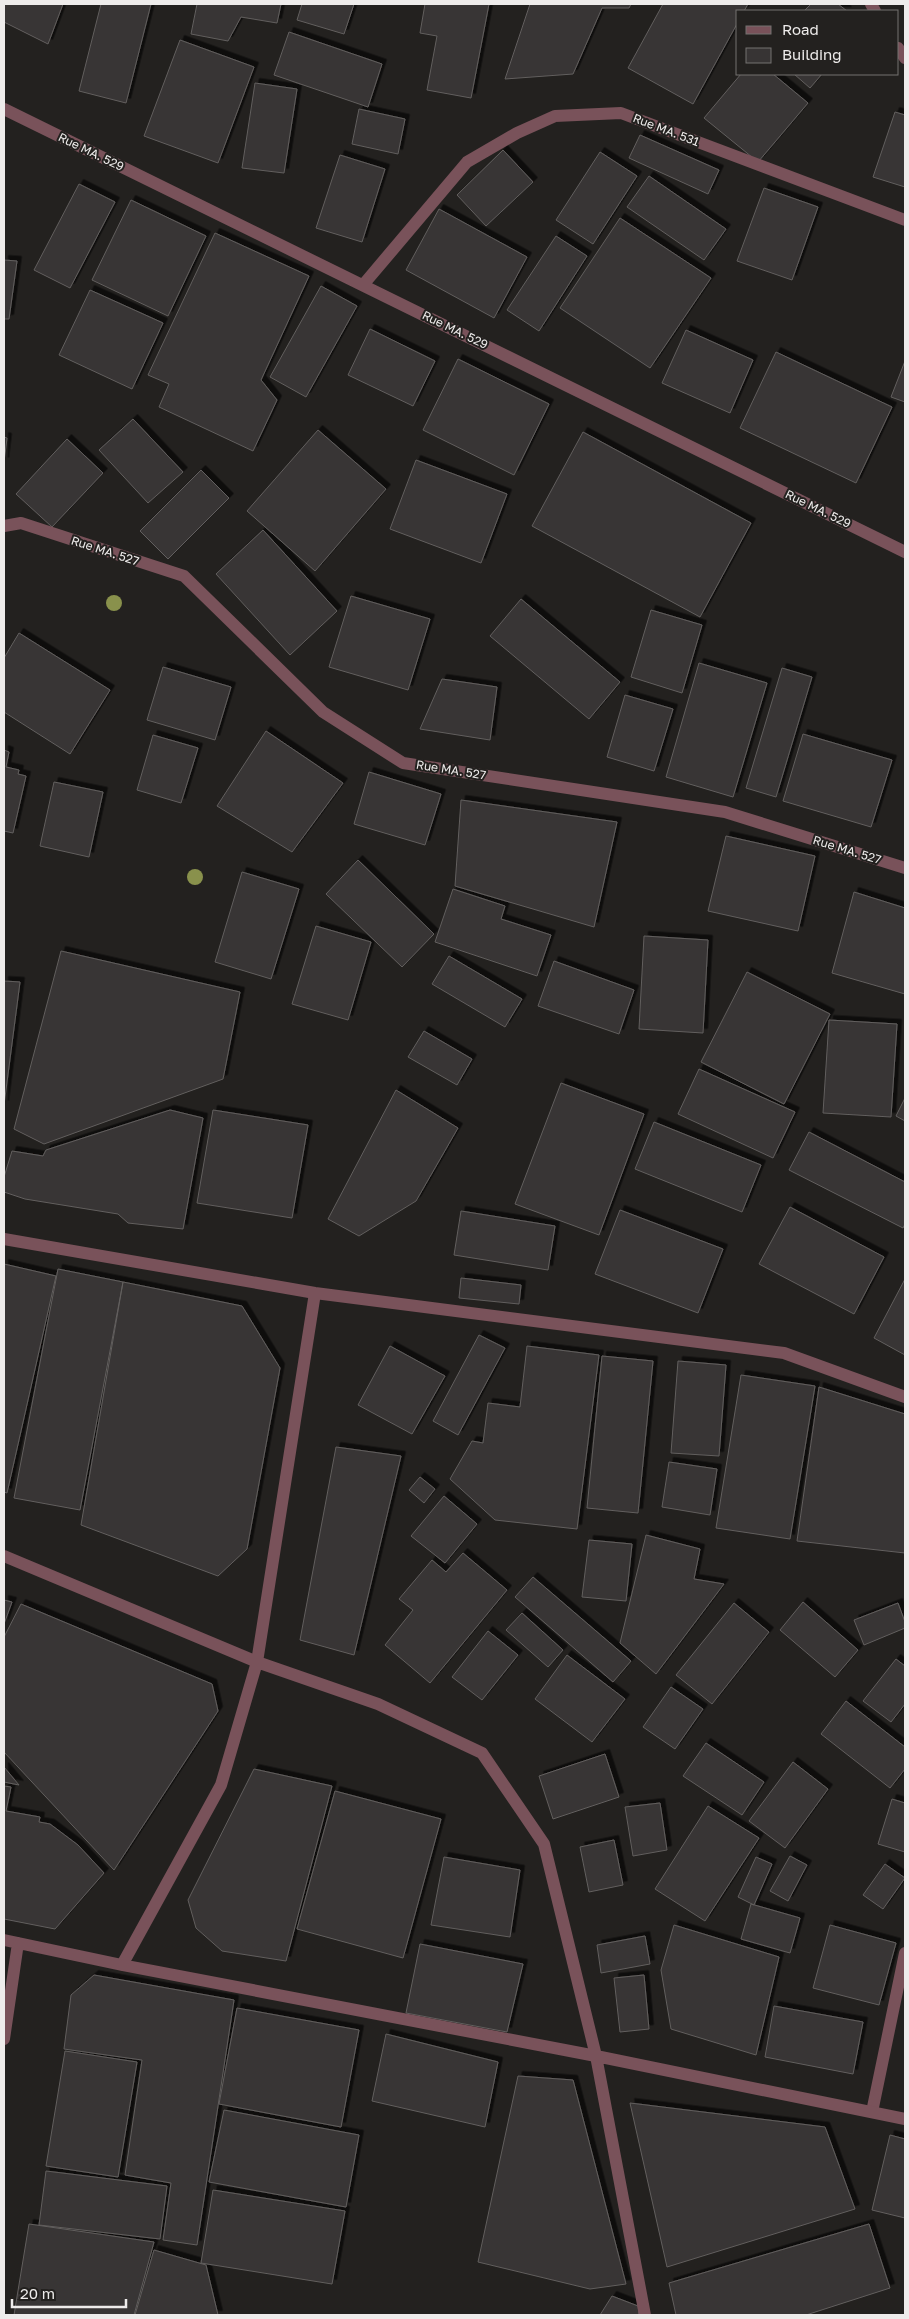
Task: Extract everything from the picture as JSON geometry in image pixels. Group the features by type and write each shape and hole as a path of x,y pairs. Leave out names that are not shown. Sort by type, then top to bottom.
{"street":[{"name":"Rue MA. 529","path":"4,109 905,552"},
{"name":"Rue MA. 531","path":"362,285 467,162 517,133 555,116 621,113 905,220"},
{"name":"Rue MA. 527","path":"4,526 20,523 184,576 323,712 403,763 725,812 905,868"},
{"path":"4,1239 315,1293 784,1353 905,1397"},
{"path":"122,1965 222,1785 257,1662 315,1293"},
{"path":"4,1556 257,1662 378,1704 482,1753 544,1844 596,2056 645,2315"},
{"path":"4,1940 122,1965 596,2056 905,2119"},
{"path":"4,2039 18,1943"},
{"path":"872,2112 905,1953"}],"building":[{"path":"4,4 63,4 48,44 4,22"},
{"path":"101,4 151,4 126,103 79,91"},
{"path":"197,4 281,4 277,23 241,17 228,41 191,34"},
{"path":"302,4 354,4 344,34 297,20"},
{"path":"425,4 489,4 471,98 427,90 437,36 420,33"},
{"path":"530,4 631,4 629,8 602,8 573,74 505,79"},
{"path":"663,4 748,4 745,10 736,10 736,26 693,104 628,68"},
{"path":"811,4 838,4 846,10 805,10"},
{"path":"289,32 382,64 368,107 274,75"},
{"path":"180,40 254,67 218,163 144,136"},
{"path":"740,75 774,75 808,103 758,162 704,118"},
{"path":"795,75 821,75 810,88"},
{"path":"255,83 297,89 284,173 242,168"},
{"path":"359,109 405,119 398,154 352,144"},
{"path":"895,112 905,115 905,187 873,177"},
{"path":"640,135 719,170 708,194 629,158"},
{"path":"503,150 533,182 486,226 457,195"},
{"path":"600,152 637,176 593,244 556,220"},
{"path":"340,155 385,169 362,242 316,228"},
{"path":"649,176 726,229 704,260 627,207"},
{"path":"79,184 115,202 70,288 34,270"},
{"path":"764,188 818,207 792,280 737,261"},
{"path":"131,200 206,236 168,316 92,280"},
{"path":"439,209 527,257 494,318 406,270"},
{"path":"620,218 711,278 650,368 560,308"},
{"path":"215,233 309,276 261,380 277,400 253,451 159,407 169,384 148,375"},
{"path":"556,236 587,256 539,331 507,310"},
{"path":"4,260 17,261 9,319 4,319"},
{"path":"321,286 357,306 306,397 270,377"},
{"path":"90,290 163,323 132,389 59,355"},
{"path":"370,329 435,361 413,406 348,375"},
{"path":"686,330 753,360 730,413 662,383"},
{"path":"776,352 892,407 856,483 740,428"},
{"path":"458,359 549,404 514,475 423,430"},
{"path":"905,361 905,402 891,397"},
{"path":"133,419 183,472 148,503 99,450"},
{"path":"318,430 386,489 315,571 247,511"},
{"path":"583,432 751,523 700,617 532,526"},
{"path":"4,437 7,438 4,462"},
{"path":"67,439 103,473 52,527 16,494"},
{"path":"416,460 507,494 481,563 390,529"},
{"path":"201,470 229,498 168,559 140,531"},
{"path":"263,530 337,611 290,655 216,574"},
{"path":"351,596 430,619 408,690 329,667"},
{"path":"521,599 620,682 589,719 490,636"},
{"path":"651,610 702,625 682,693 631,677"},
{"path":"19,633 110,690 70,754 4,712 4,658"},
{"path":"699,663 767,683 733,797 666,777"},
{"path":"163,667 231,687 215,740 147,720"},
{"path":"782,668 812,677 776,797 746,788"},
{"path":"442,679 497,687 490,740 420,729"},
{"path":"625,695 673,709 654,771 607,757"},
{"path":"266,731 343,783 292,852 217,806"},
{"path":"803,734 892,760 871,827 783,801"},
{"path":"153,735 198,748 181,803 137,790"},
{"path":"4,750 9,752 6,767 19,770 18,774 26,776 13,833 4,831"},
{"path":"369,772 441,794 425,845 354,824"},
{"path":"54,782 103,792 89,857 40,846"},
{"path":"461,800 617,822 594,927 455,886"},
{"path":"726,836 815,856 798,931 708,911"},
{"path":"358,860 434,934 402,967 326,894"},
{"path":"242,872 299,889 271,979 215,962"},
{"path":"453,889 505,906 501,919 551,935 537,976 435,942"},
{"path":"854,892 905,908 905,994 832,973"},
{"path":"316,926 371,942 348,1020 292,1004"},
{"path":"644,936 708,940 703,1033 639,1029"},
{"path":"61,951 240,992 223,1079 44,1144 14,1129"},
{"path":"449,956 522,999 505,1027 432,984"},
{"path":"554,961 634,990 619,1034 538,1006"},
{"path":"747,972 830,1014 784,1104 701,1062"},
{"path":"4,981 20,982 4,1105"},
{"path":"829,1020 897,1024 891,1117 823,1113"},
{"path":"424,1031 472,1059 457,1085 408,1057"},
{"path":"699,1069 795,1112 773,1158 678,1114"},
{"path":"561,1083 644,1114 599,1235 515,1204"},
{"path":"396,1090 458,1128 416,1201 359,1236 328,1219"},
{"path":"905,1098 905,1121 896,1116"},
{"path":"170,1110 203,1118 183,1229 128,1223 118,1214 25,1199 4,1192 4,1177 12,1151 43,1156 46,1150"},
{"path":"213,1110 308,1125 292,1218 197,1203"},
{"path":"654,1122 761,1165 742,1212 635,1169"},
{"path":"809,1132 905,1182 905,1224 903,1228 789,1170"},
{"path":"790,1207 884,1257 854,1314 759,1264"},
{"path":"620,1210 723,1249 698,1313 595,1274"},
{"path":"461,1211 555,1226 548,1270 454,1255"},
{"path":"4,1264 56,1276 7,1493 4,1492"},
{"path":"58,1269 123,1282 80,1510 14,1498"},
{"path":"461,1278 521,1285 519,1304 459,1298"},
{"path":"905,1279 905,1355 874,1338"},
{"path":"123,1282 242,1306 280,1368 247,1549 218,1576 81,1525"},
{"path":"479,1335 505,1348 458,1435 433,1421"},
{"path":"390,1346 445,1376 412,1434 358,1405"},
{"path":"527,1346 599,1355 577,1529 495,1520 450,1479 472,1441 483,1443 488,1403 520,1407"},
{"path":"602,1356 653,1361 638,1513 587,1508"},
{"path":"678,1361 726,1365 719,1456 671,1453"},
{"path":"741,1375 815,1386 790,1539 716,1528"},
{"path":"819,1387 905,1414 905,1553 797,1541"},
{"path":"336,1447 401,1456 354,1655 300,1640"},
{"path":"669,1462 717,1469 710,1515 662,1507"},
{"path":"420,1477 435,1489 424,1503 409,1490"},
{"path":"444,1496 477,1524 445,1563 411,1536"},
{"path":"646,1535 700,1549 694,1579 724,1584 656,1674 620,1643"},
{"path":"589,1540 632,1544 626,1601 582,1597"},
{"path":"463,1553 507,1590 430,1683 385,1645 413,1610 399,1599 432,1560 446,1572"},
{"path":"533,1577 631,1661 613,1682 515,1597"},
{"path":"4,1600 12,1602 4,1624"},
{"path":"803,1602 858,1650 835,1677 780,1630"},
{"path":"734,1603 769,1632 712,1704 676,1675"},
{"path":"898,1603 905,1622 905,1628 864,1645 854,1620"},
{"path":"21,1604 212,1684 218,1711 114,1870 4,1752 4,1637"},
{"path":"522,1613 563,1650 548,1667 506,1630"},
{"path":"488,1631 518,1655 482,1700 452,1677"},
{"path":"567,1655 625,1699 592,1742 535,1699"},
{"path":"896,1659 905,1666 905,1704 891,1722 863,1701"},
{"path":"671,1687 703,1709 675,1749 643,1727"},
{"path":"846,1701 905,1747 905,1769 890,1788 821,1734"},
{"path":"706,1743 764,1782 742,1815 683,1776"},
{"path":"605,1754 619,1797 553,1819 539,1776"},
{"path":"793,1762 828,1789 785,1848 749,1821"},
{"path":"4,1767 19,1785 4,1782"},
{"path":"254,1769 332,1786 286,1961 222,1951 196,1928 188,1900"},
{"path":"4,1786 11,1787 6,1811 40,1817 39,1822 50,1824 78,1845 104,1873 55,1929 4,1919"},
{"path":"335,1791 441,1819 403,1958 297,1929"},
{"path":"892,1799 905,1803 905,1852 878,1844"},
{"path":"660,1803 667,1850 633,1856 625,1807"},
{"path":"708,1806 759,1838 705,1921 655,1889"},
{"path":"614,1840 623,1885 589,1892 580,1847"},
{"path":"790,1856 807,1865 788,1901 770,1891"},
{"path":"444,1857 520,1870 510,1937 431,1925"},
{"path":"756,1857 772,1864 754,1905 738,1897"},
{"path":"885,1864 905,1878 883,1909 863,1895"},
{"path":"751,1904 800,1918 790,1953 741,1939"},
{"path":"674,1925 779,1957 756,2055 671,2029 661,1970"},
{"path":"830,1925 896,1943 879,2005 813,1988"},
{"path":"645,1936 650,1964 601,1973 597,1945"},
{"path":"420,1944 523,1964 507,2032 406,2013"},
{"path":"94,1975 234,2000 197,2245 163,2240 171,2183 125,2175 142,2060 64,2049 71,1995"},
{"path":"644,1975 649,2029 620,2032 614,1978"},
{"path":"774,2006 863,2022 853,2074 765,2057"},
{"path":"237,2008 359,2030 341,2127 219,2104"},
{"path":"386,2034 498,2062 485,2127 372,2101"},
{"path":"65,2051 137,2062 118,2177 46,2166"},
{"path":"518,2076 573,2080 626,2284 590,2289 478,2262"},
{"path":"630,2103 825,2127 855,2209 667,2267"},
{"path":"224,2110 359,2135 346,2207 209,2182"},
{"path":"890,2135 905,2139 905,2218 872,2210"},
{"path":"46,2171 167,2186 160,2239 39,2225"},
{"path":"213,2190 345,2211 332,2284 201,2263"},
{"path":"29,2224 154,2242 134,2315 14,2315"},
{"path":"869,2224 890,2288 806,2315 676,2315 669,2283"},
{"path":"154,2250 206,2265 218,2315 135,2315"},
{"path":"612,2296 638,2306 639,2315 600,2315"}]}
